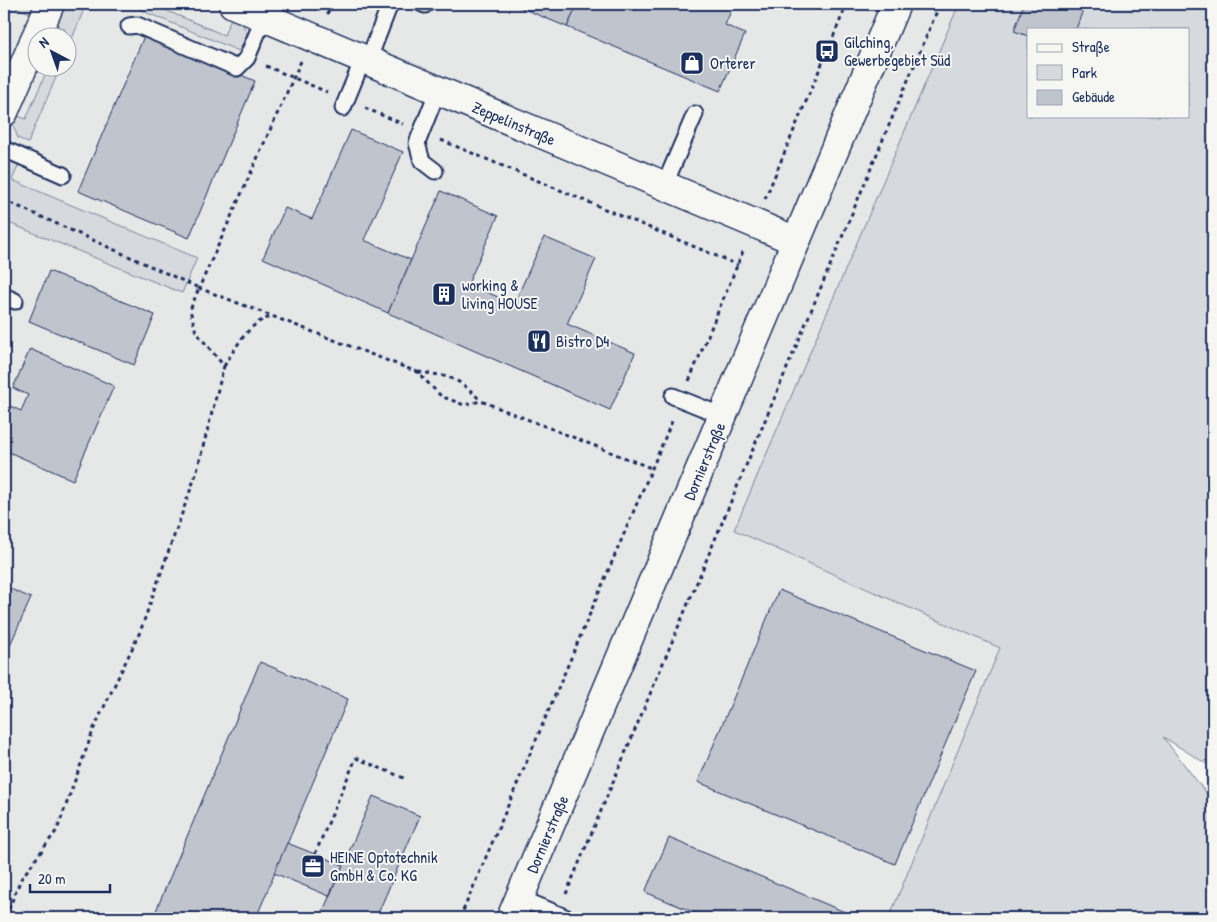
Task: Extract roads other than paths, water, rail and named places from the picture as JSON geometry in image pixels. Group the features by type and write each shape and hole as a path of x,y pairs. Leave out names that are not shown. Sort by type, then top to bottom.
{"street":[{"path":"4,112 50,4"},
{"name":"Zeppelinstraße","path":"233,4 796,241"},
{"name":"Dornierstraße","path":"516,908 896,4"}],"lane":[{"path":"343,108 390,4"},
{"path":"129,26 137,25 237,68 247,58 264,17"},
{"path":"435,172 422,161 416,143 438,90"},
{"path":"664,186 694,114"},
{"path":"4,149 63,175"},
{"path":"677,398 723,416"},
{"path":"516,908 562,916"}],"place":[{"name":"Gilching, Gewerbegebiet Süd","path":"827,51"},
{"name":"Orterer","path":"692,63"},
{"name":"working & living HOUSE","path":"444,294"},
{"name":"Bistro D4","path":"539,341"},
{"name":"HEINE Optotechnik GmbH & Co. KG","path":"313,866"}]}
